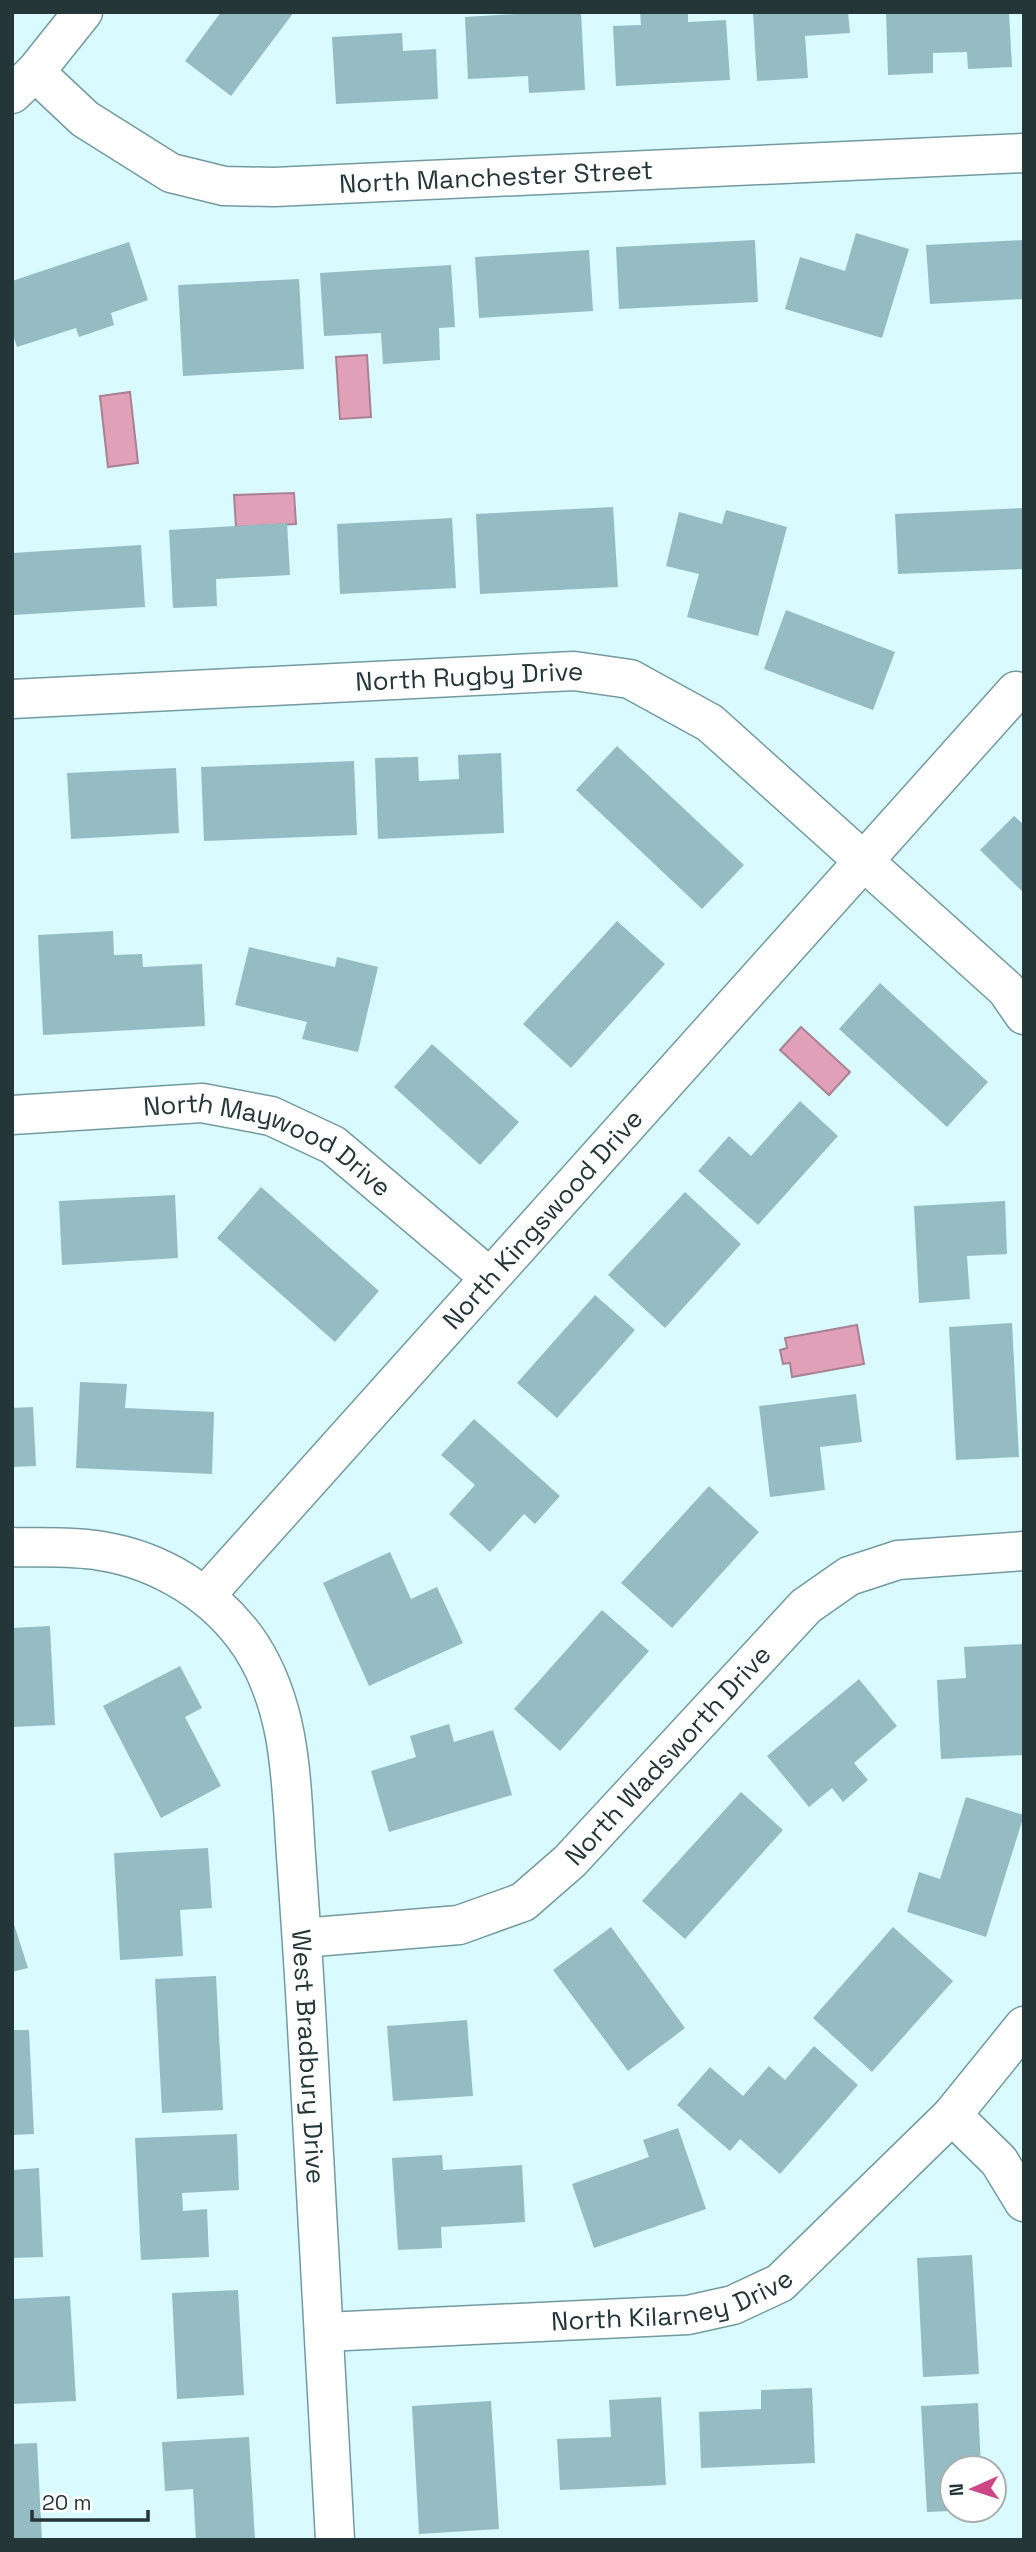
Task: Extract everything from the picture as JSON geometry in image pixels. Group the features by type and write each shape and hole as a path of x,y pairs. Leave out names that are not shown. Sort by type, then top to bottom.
{"street":[{"path":"24,83 83,12"},
{"name":"North Manchester Street","path":"24,83 171,173 224,186 288,187 1024,153"},
{"name":"North Rugby Drive","path":"12,699 573,671 630,679 710,723 1006,989 1024,1015"},
{"name":"North Kingswood Drive","path":"205,1596 1016,691"},
{"name":"North Maywood Drive","path":"12,1115 202,1103 271,1116 333,1145 489,1277"},
{"path":"12,1548 86,1549 129,1556 166,1571 205,1596"},
{"name":"North Wadsworth Drive","path":"302,1938 459,1925 523,1902 570,1861 806,1606 849,1576 898,1560 1024,1551"},
{"name":"West Bradbury Drive","path":"205,1596 227,1616 249,1644 270,1678 282,1714 289,1752 302,1938 335,2540"},
{"name":"North Kilarney Drive","path":"325,2332 688,2315 733,2305 780,2283 952,2115 1024,2026"},
{"path":"952,2115 999,2161 1024,2202"}],"shaded area":[{"path":"367,355 371,417 340,419 336,357"},
{"path":"130,392 138,463 108,467 100,396"},
{"path":"294,493 296,524 236,527 234,495"},
{"path":"801,1027 850,1072 829,1095 780,1050"},
{"path":"857,1325 864,1364 792,1377 790,1363 783,1364 780,1350 787,1348 785,1338"}],"building":[{"path":"221,12 294,12 231,96 185,61"},
{"path":"581,12 585,90 529,93 528,76 468,79 465,17"},
{"path":"640,12 688,12 688,22 726,20 730,80 616,86 613,26 641,25"},
{"path":"753,12 848,12 850,33 805,36 808,78 757,81"},
{"path":"886,12 1009,12 1012,67 968,69 967,52 933,53 933,73 888,75"},
{"path":"402,33 403,51 436,49 438,99 336,104 332,37"},
{"path":"856,233 909,249 882,338 785,309 800,257 845,271"},
{"path":"755,240 758,302 619,309 616,247"},
{"path":"1024,240 1024,299 930,304 926,245"},
{"path":"129,242 148,300 111,313 114,325 79,337 76,328 17,347 12,332 12,281"},
{"path":"589,250 593,311 479,318 475,257"},
{"path":"451,265 455,327 439,328 440,360 383,364 381,333 324,336 320,273"},
{"path":"299,279 304,369 183,376 178,285"},
{"path":"613,507 618,587 480,594 476,514"},
{"path":"1024,508 1024,569 898,574 895,514"},
{"path":"726,510 787,527 758,636 687,617 699,574 666,566 679,512 722,524"},
{"path":"452,518 456,588 340,594 337,524"},
{"path":"287,523 290,575 216,579 217,606 173,608 169,530"},
{"path":"141,545 145,607 14,615 12,553"},
{"path":"786,610 895,652 873,710 764,669"},
{"path":"617,746 744,865 702,909 576,790"},
{"path":"501,753 504,833 378,839 375,758 418,757 419,781 459,779 458,755"},
{"path":"354,761 357,835 204,841 201,767"},
{"path":"176,768 179,833 71,839 67,773"},
{"path":"1014,816 1024,825 1024,893 980,850"},
{"path":"617,921 665,964 571,1068 523,1024"},
{"path":"113,931 114,955 142,954 143,967 202,964 205,1026 43,1035 38,935"},
{"path":"249,947 335,967 337,957 378,967 358,1052 302,1039 307,1022 235,1005"},
{"path":"880,983 988,1082 947,1127 839,1029"},
{"path":"432,1044 519,1122 480,1165 394,1087"},
{"path":"800,1101 838,1136 758,1225 698,1171 729,1136 751,1156"},
{"path":"261,1187 379,1291 335,1342 217,1238"},
{"path":"685,1192 741,1244 665,1328 608,1275"},
{"path":"175,1195 178,1258 62,1265 59,1201"},
{"path":"1005,1201 1007,1254 967,1256 970,1299 919,1303 914,1206"},
{"path":"595,1295 635,1330 557,1418 517,1383"},
{"path":"1012,1323 1019,1457 956,1460 949,1327"},
{"path":"80,1382 127,1384 125,1408 214,1412 212,1474 76,1468"},
{"path":"856,1394 862,1442 820,1447 825,1490 770,1497 759,1406"},
{"path":"33,1407 36,1466 12,1467 12,1408"},
{"path":"474,1419 560,1496 535,1524 524,1514 490,1552 449,1514 475,1485 441,1455"},
{"path":"709,1486 759,1532 672,1628 621,1583"},
{"path":"390,1552 411,1599 437,1587 463,1643 369,1686 323,1583"},
{"path":"602,1610 649,1651 560,1751 514,1709"},
{"path":"50,1626 55,1725 12,1727 12,1628"},
{"path":"1024,1644 1024,1755 941,1759 937,1680 966,1678 964,1647"},
{"path":"180,1666 202,1708 185,1717 221,1786 161,1818 103,1706"},
{"path":"859,1679 897,1726 854,1763 868,1780 843,1802 832,1788 809,1807 767,1756"},
{"path":"449,1724 454,1742 493,1730 512,1795 389,1832 371,1771 416,1757 410,1736"},
{"path":"741,1792 783,1830 685,1939 642,1901"},
{"path":"966,1797 1024,1815 986,1937 907,1912 919,1872 940,1879"},
{"path":"208,1848 212,1908 180,1910 183,1956 120,1960 114,1853"},
{"path":"12,1918 28,1968 12,1972"},
{"path":"611,1927 685,2028 628,2071 553,1970"},
{"path":"893,1927 953,1981 872,2072 813,2018"},
{"path":"216,1976 223,2110 162,2113 155,1979"},
{"path":"467,2020 473,2096 393,2101 387,2026"},
{"path":"12,2030 29,2030 34,2134 12,2135"},
{"path":"814,2046 858,2085 780,2174 740,2139 730,2151 677,2105 710,2067 743,2096 769,2066 785,2080"},
{"path":"678,2128 706,2209 594,2248 572,2184 649,2157 643,2140"},
{"path":"237,2134 239,2190 182,2193 183,2211 207,2209 209,2257 141,2260 135,2138"},
{"path":"442,2155 443,2170 522,2165 525,2222 441,2227 442,2248 398,2250 392,2158"},
{"path":"39,2168 43,2257 12,2258 12,2170"},
{"path":"972,2255 979,2374 923,2377 917,2258"},
{"path":"238,2290 244,2395 177,2399 172,2293"},
{"path":"70,2296 76,2401 12,2404 12,2299"},
{"path":"812,2388 815,2463 701,2468 699,2412 761,2409 761,2390"},
{"path":"661,2397 666,2485 560,2490 557,2439 611,2437 609,2400"},
{"path":"491,2401 499,2529 419,2534 412,2406"},
{"path":"978,2403 980,2454 938,2454 938,2512 927,2512 921,2406"},
{"path":"249,2437 255,2540 196,2540 193,2489 165,2491 162,2442"},
{"path":"37,2443 42,2540 12,2540 12,2444"}]}
